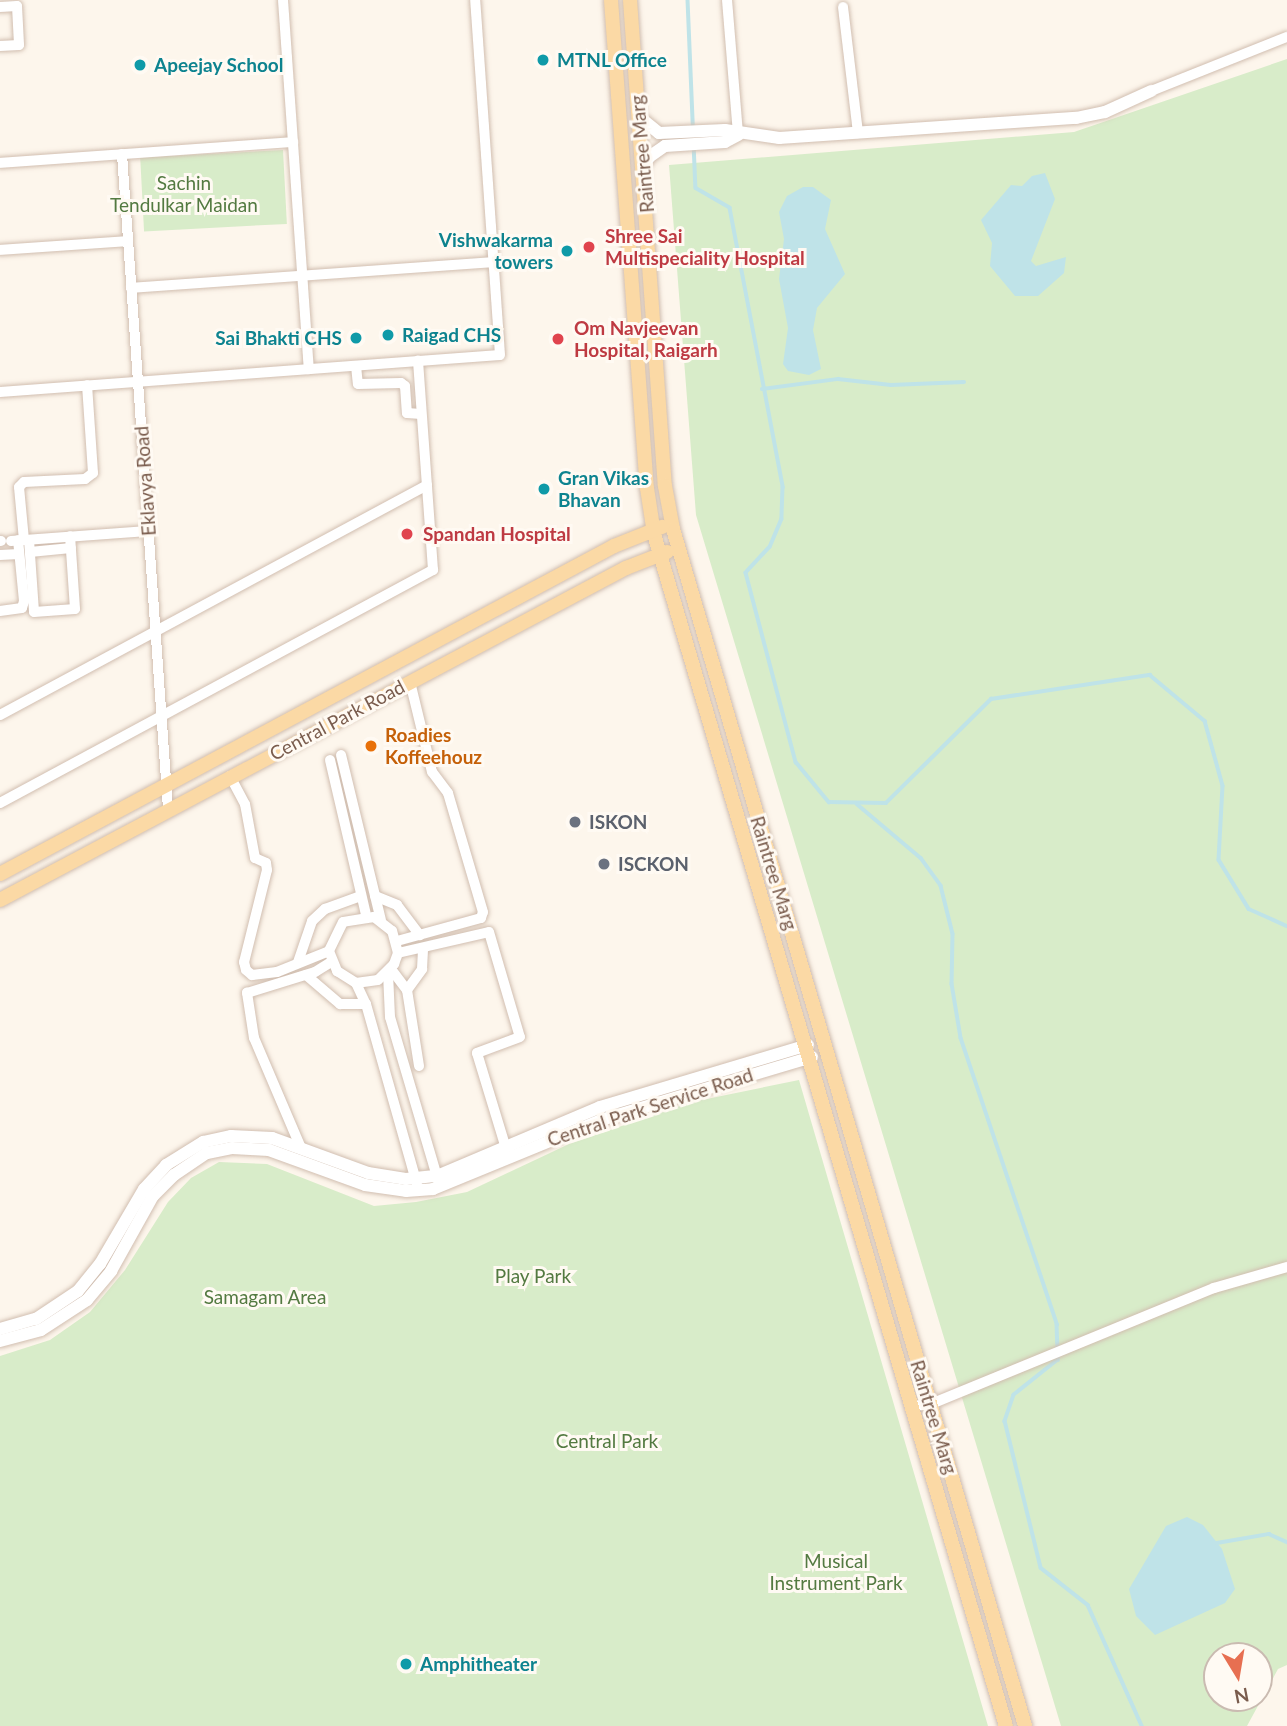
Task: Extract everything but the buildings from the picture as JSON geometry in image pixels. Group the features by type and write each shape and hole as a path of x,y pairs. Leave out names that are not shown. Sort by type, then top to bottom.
{"main road":[{"name":"Raintree Marg","path":"611,0 647,488 654,530 810,1051 1006,1726"},
{"name":"Raintree Marg","path":"630,0 672,524 1025,1726"},
{"name":"Central Park Road","path":"0,874 614,546 672,524"},
{"name":"Central Park Road","path":"0,900 168,808 410,682 660,554 678,548"}],"street":[{"path":"283,0 309,369"},
{"path":"0,391 500,355 475,0"},
{"path":"727,0 738,135"},
{"path":"0,6 17,6 19,46 0,46"},
{"path":"843,7 858,133"},
{"path":"643,168 659,149 682,139 704,137 725,130 738,135 779,138 1076,118 1105,112 1287,37"},
{"path":"638,116 653,131 682,139"},
{"path":"0,163 293,142"},
{"name":"Eklavya Road","path":"122,154 168,808"},
{"path":"0,250 128,241"},
{"path":"131,288 493,262"},
{"path":"0,803 433,570 418,361"},
{"path":"356,366 358,384 401,383 407,413 421,414"},
{"path":"70,536 75,609 34,612 25,553 14,540 19,486 24,482 85,479 93,473 87,385"},
{"path":"0,715 427,485"},
{"path":"14,540 148,531"},
{"path":"0,555 71,548"},
{"path":"0,611 22,608 25,553"},
{"path":"397,941 481,918 483,912 448,793 432,772 410,682"},
{"path":"330,956 345,979 356,983 378,980 389,971 398,953 397,941 381,920 341,755"},
{"path":"330,760 366,915"},
{"path":"230,776 245,804 255,858 266,863 267,870 244,962 246,970 252,975 276,972 298,962 330,956"},
{"path":"298,962 312,921 325,909 361,895"},
{"path":"375,896 397,905 420,935"},
{"path":"301,1148 254,1038 247,993 306,975 330,956 342,922 366,915 381,920"},
{"path":"398,953 423,950 489,932 520,1037 477,1053 505,1145"},
{"path":"407,990 419,976 423,950"},
{"path":"389,971 407,990 419,1066"},
{"path":"389,971 390,1017 439,1182"},
{"path":"306,975 340,1004 366,1004"},
{"path":"356,983 366,1004 418,1185"},
{"name":"Central Park Service Road","path":"439,1182 505,1145 600,1107 810,1051"},
{"name":"Central Park Service Road","path":"0,1341 41,1330 87,1300 111,1271 153,1196 174,1175 207,1153 233,1149 270,1150 351,1181 418,1185 439,1182 604,1119 810,1051"},
{"name":"Central Park Service Road","path":"0,1329 36,1319 78,1291 100,1264 144,1189 190,1148 218,1138 272,1138 361,1171 418,1185"},
{"path":"912,1406 931,1404 1042,1356 1079,1344 1213,1288 1287,1267"}],"green space":[{"path":"1287,59 1287,1665 1278,1669 1273,1678 1273,1642 1203,1642 1203,1712 1255,1712 1247,1726 1061,1726 696,515 669,165 1074,132"},
{"name":"Sachin Tendulkar Maidan","path":"283,150 287,224 144,231 140,157"},
{"name":"Central Park","path":"799,1080 988,1726 0,1726 0,1356 50,1340 90,1312 125,1270 168,1202 191,1178 219,1162 267,1164 374,1206 416,1202 467,1192 569,1144 692,1102"}],"water":[{"path":"1045,173 1055,199 1031,261 1036,266 1066,257 1064,273 1038,296 1015,296 990,266 992,243 981,220 1011,185 1022,186 1032,176"},
{"path":"803,187 813,187 831,200 825,229 845,274 817,308 813,330 821,369 809,375 788,371 783,364 788,328 779,279 784,239 779,212 787,196"},
{"path":"1187,1517 1203,1525 1222,1549 1235,1589 1225,1603 1155,1635 1136,1616 1129,1589 1166,1526"}],"waterway":[{"path":"688,0 696,188 730,208 783,487 782,519 770,547 746,573 796,762 829,802 886,803 991,699 1150,675 1205,721 1223,786 1219,860 1249,909 1287,926"},
{"path":"762,389 838,379 891,385 964,382"},
{"path":"857,804 921,858 941,886 953,934 952,984 961,1038 1057,1324 1058,1360 1014,1395 1005,1421 1041,1568 1088,1605 1142,1726"},
{"path":"1217,1543 1269,1534 1287,1542"}],"place":[{"name":"MTNL Office","path":"543,60"},
{"name":"Apeejay School","path":"140,65"},
{"name":"Shree Sai Multispeciality Hospital","path":"589,247"},
{"name":"Vishwakarma towers","path":"567,251"},
{"name":"Raigad CHS","path":"388,335"},
{"name":"Sai Bhakti CHS","path":"356,338"},
{"name":"Om Navjeevan Hospital, Raigarh","path":"558,339"},
{"name":"Gran Vikas Bhavan","path":"544,489"},
{"name":"Spandan Hospital","path":"407,534"},
{"name":"Roadies Koffeehouz","path":"371,746"},
{"name":"ISKON","path":"575,822"},
{"name":"ISCKON","path":"604,864"},
{"name":"Amphitheater","path":"406,1664"}],"park label":[{"name":"Play Park","path":"533,1276"},
{"name":"Samagam Area","path":"265,1297"},
{"name":"Musical Instrument Park","path":"836,1572"}]}
